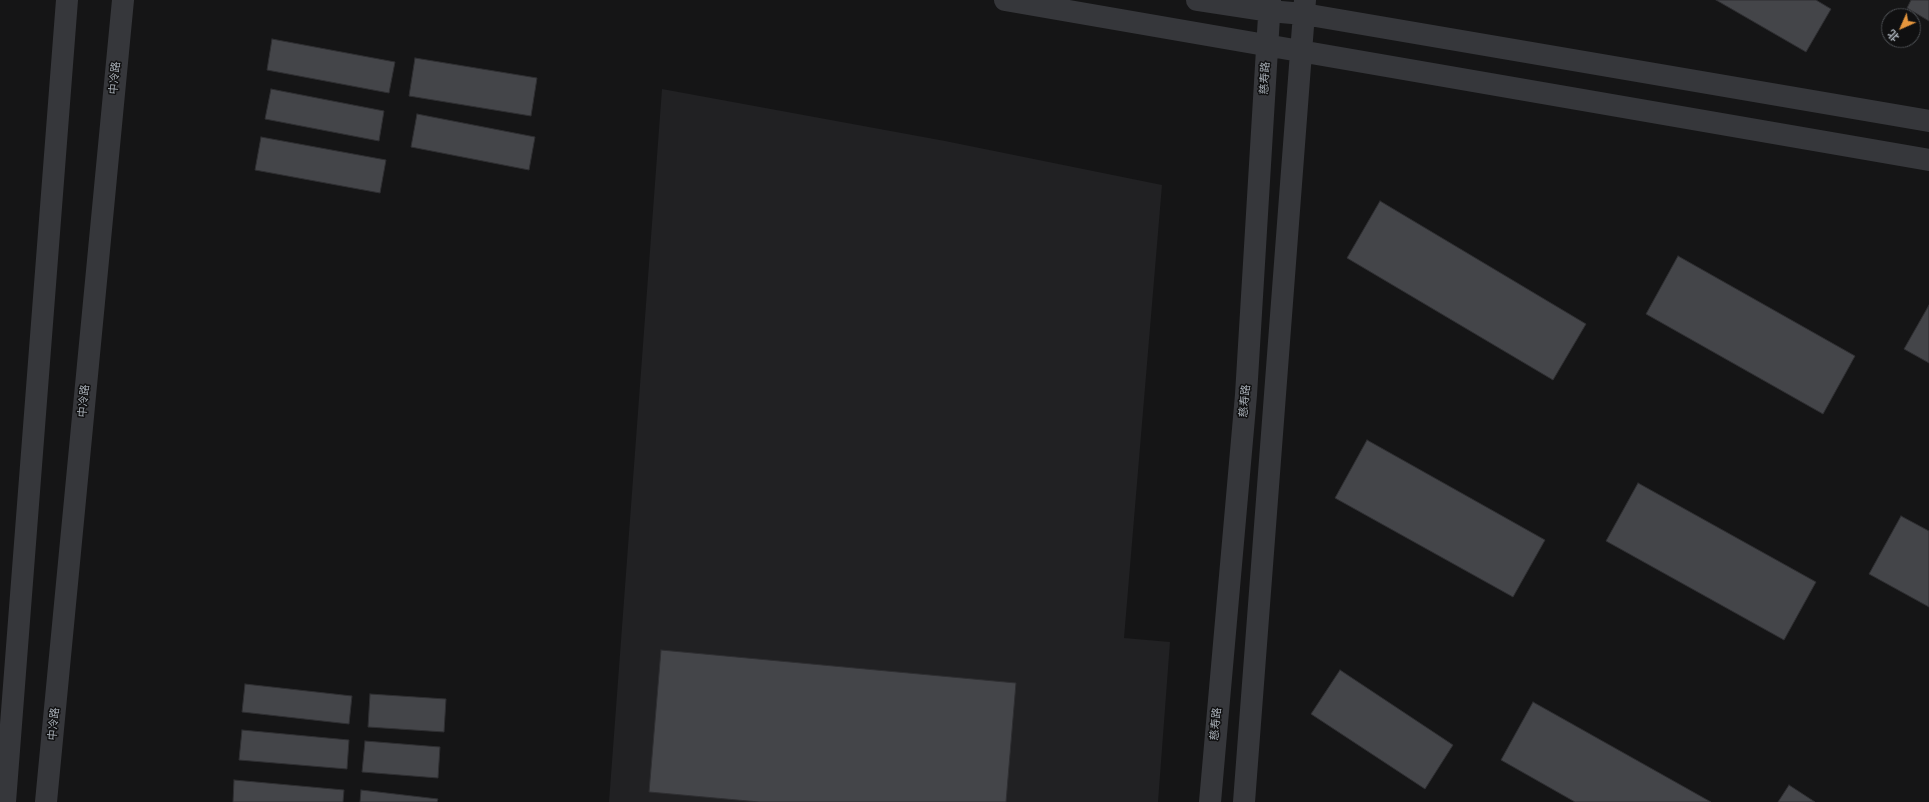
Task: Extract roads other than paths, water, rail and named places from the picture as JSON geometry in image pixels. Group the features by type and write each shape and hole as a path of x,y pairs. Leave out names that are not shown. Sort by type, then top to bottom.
{"street":[{"path":"5,802 67,0"},
{"name":"中冷路","path":"46,802 123,0"},
{"path":"1005,0 1929,160"},
{"path":"1197,0 1270,6 1305,7 1929,121"},
{"name":"慈寿路","path":"1210,802 1246,394 1270,6"},
{"path":"1244,802 1305,7"}]}
